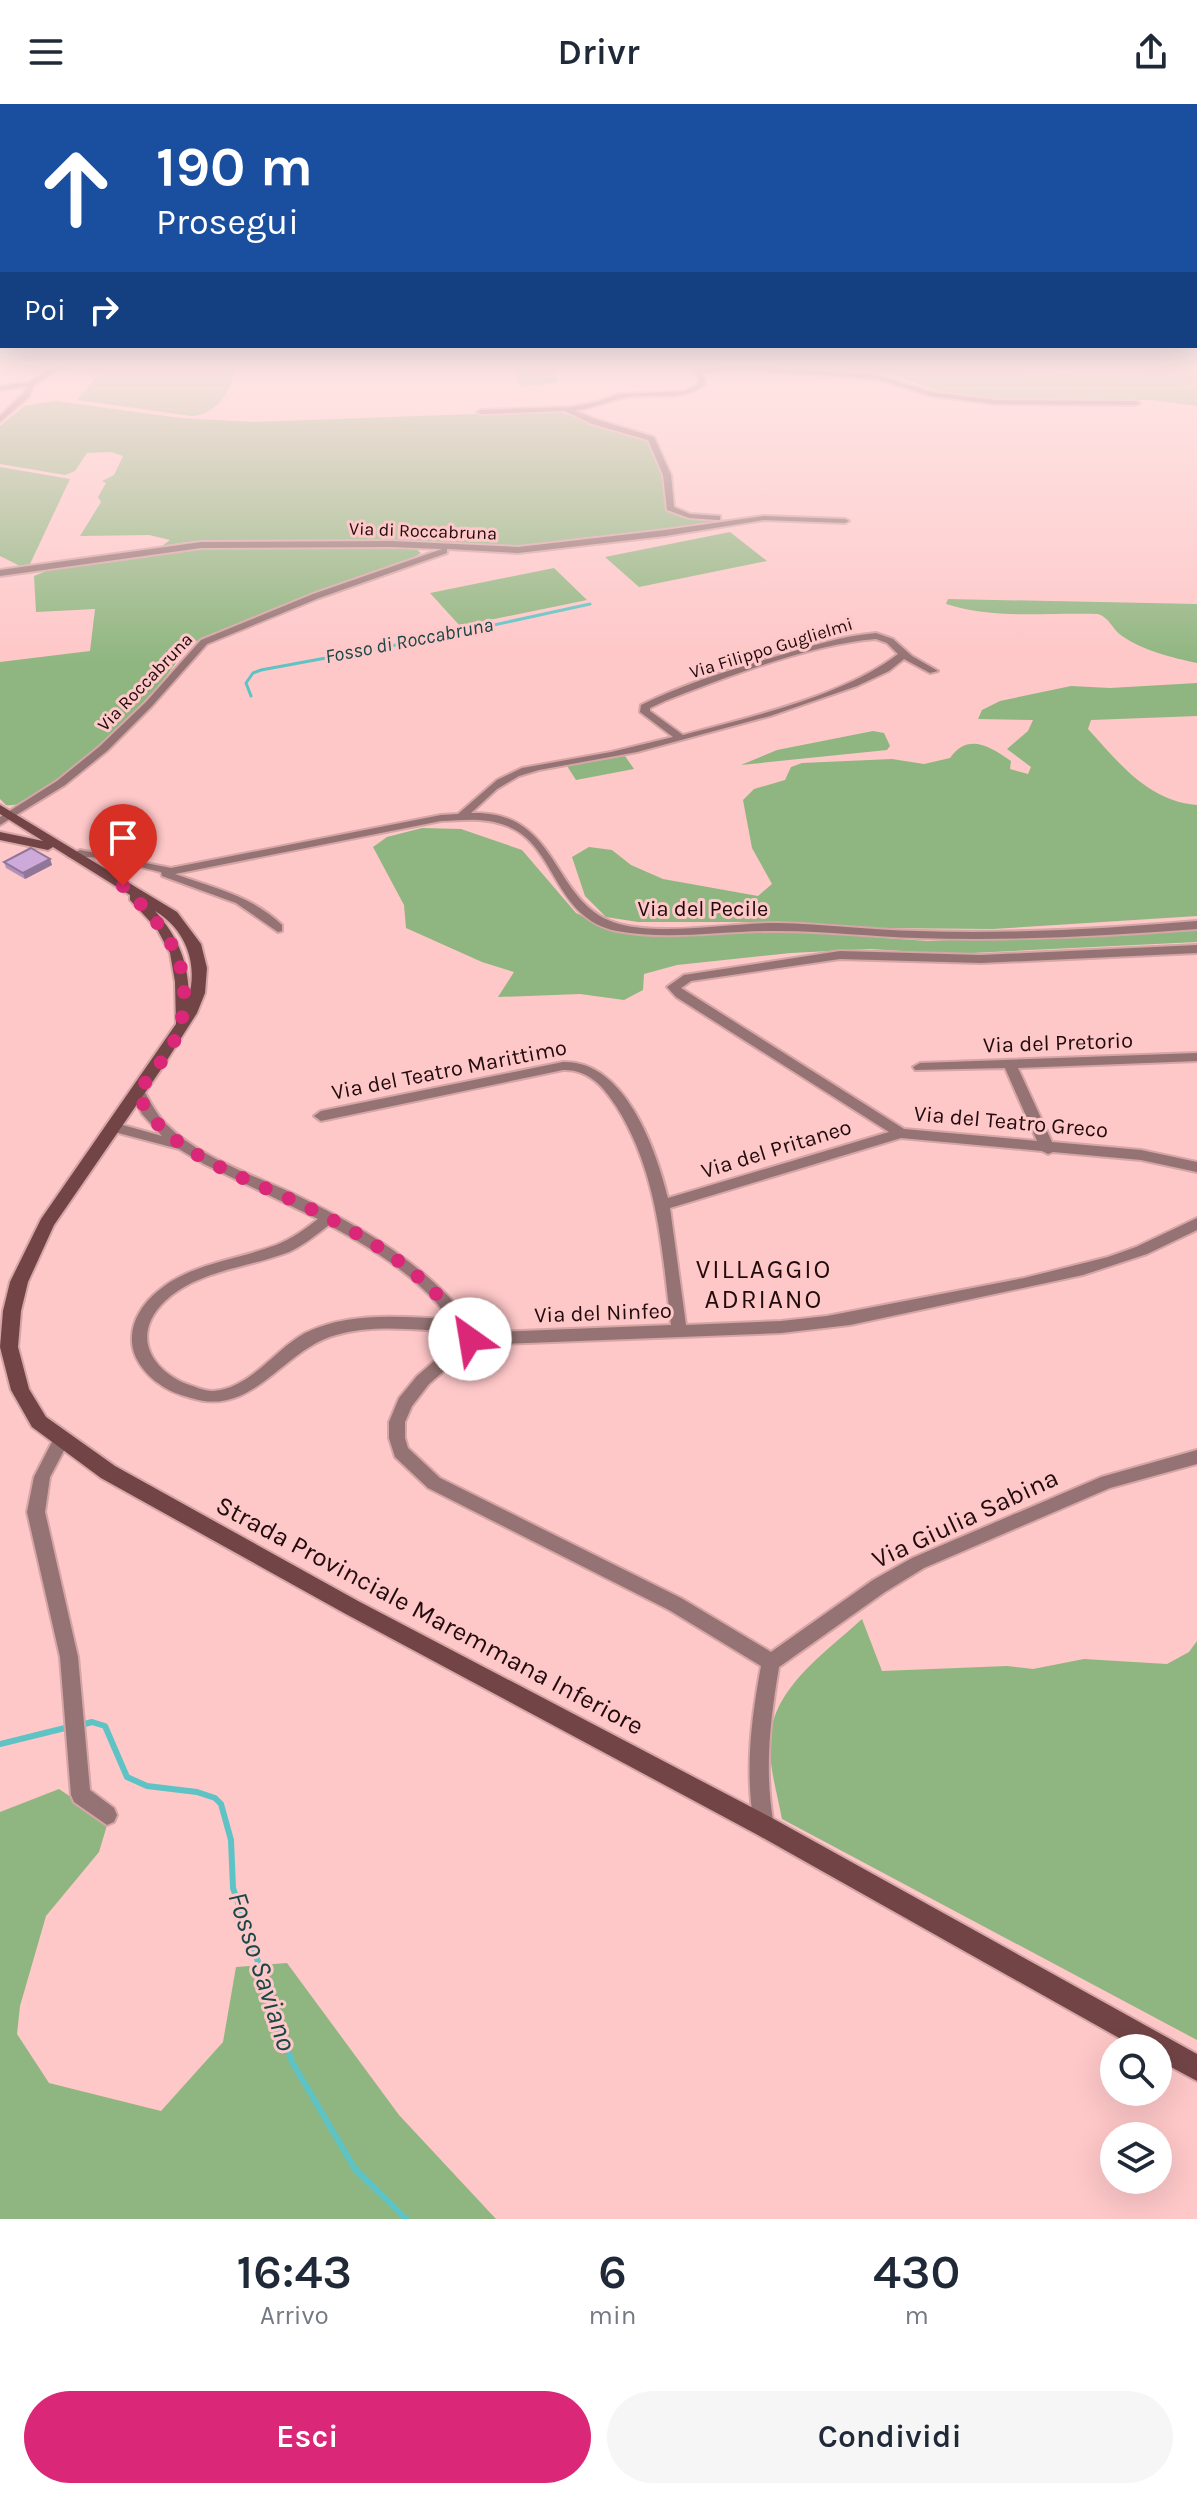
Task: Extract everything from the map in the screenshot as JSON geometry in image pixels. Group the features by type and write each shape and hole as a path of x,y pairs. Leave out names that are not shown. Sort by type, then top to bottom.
{"main road":[{"name":"Strada Provinciale Maremmana Inferiore","path":"4,816 123,886 160,923 176,948 182,972 181,1024 138,1092 43,1228 26,1265 12,1311 9,1347 16,1381 34,1416 61,1441 108,1472 342,1602 764,1826 1197,2068"},
{"name":"Strada Provinciale Maremmana Inferiore","path":"0,836 67,853"}],"street":[{"path":"663,465 667,475 669,504 674,510 692,517 745,521"},
{"name":"Via di Roccabruna","path":"0,573 201,545 554,547 745,521 791,517 845,521"},
{"name":"Via Roccabruna","path":"4,816 61,783 103,749 149,704 204,642 320,594 452,548"},
{"name":"Via Filippo Guglielmi","path":"681,738 645,712 645,707 741,671 859,637 874,636 892,641 904,654"},
{"path":"462,816 517,773 681,738 846,687 884,670 904,654 933,671"},
{"name":"Via del Pecile","path":"67,853 97,855 171,871 462,816 490,817 523,828 585,911 599,921 627,928 784,927 955,935 1197,925"},
{"path":"150,868 244,901 261,911 278,928"},
{"name":"Via del Teatro Greco","path":"1197,949 987,959 840,955 688,978 674,985 677,992 901,1133 1048,1149 1141,1155 1197,1167"},
{"name":"Via del Pretorio","path":"920,1067 1197,1057"},
{"path":"1009,1063 1048,1149"},
{"name":"Via del Teatro Marittimo","path":"321,1116 559,1066 581,1066 606,1084 634,1122 653,1163 663,1205 679,1331"},
{"path":"138,1092 150,1118 180,1146"},
{"path":"112,1127 180,1146 329,1218 388,1255 445,1301 466,1333 423,1380 402,1409 397,1422 397,1438 410,1463 451,1494 675,1604 771,1662 756,1751 757,1784 764,1826"},
{"name":"Via del Pritaneo","path":"663,1205 901,1133"},
{"name":"Via del Ninfeo","path":"329,1218 292,1243 201,1273 161,1297 148,1311 140,1329 139,1345 151,1369 180,1388 216,1397 239,1388 308,1339 336,1328 378,1323 466,1333 679,1331 806,1325 921,1305 1109,1263 1150,1248 1197,1223"},
{"path":"61,1441 39,1485 36,1512 69,1657 81,1795 107,1815"},
{"name":"Via Giulia Sabina","path":"771,1662 871,1591 918,1563 1107,1482 1197,1457"}],"green space":[{"path":"4,465 79,465 75,471 65,475"},
{"path":"119,465 658,465 669,511 689,518 726,520 635,535 514,548 337,540 187,542 162,546 170,540 149,535 80,536 101,502 98,497 106,483 102,481 114,475"},
{"path":"0,467 70,479 30,564 20,566 0,556"},
{"path":"730,532 767,561 639,587 605,557"},
{"path":"358,545 415,548 421,553 408,561 327,588 201,638 183,654 131,715 64,777 22,803 6,805 0,799 0,662 90,651 95,609 36,612 34,576 54,568 136,555 146,558 181,550"},
{"path":"554,568 587,600 460,626 430,593"},
{"path":"948,599 1197,604 1197,663 1139,645 1122,636 1098,614 984,612 946,604"},
{"path":"1197,683 1197,716 1091,720 1088,729 1123,767 1149,788 1180,802 1197,805 1197,916 993,929 869,928 767,922 638,922 606,917 585,896 572,857 589,847 612,850 631,865 663,879 758,896 772,884 752,848 743,800 754,789 785,780 791,767 802,763 892,759 924,764 950,758 964,746 979,744 1011,761 1010,769 1028,774 1031,767 1007,749 1028,731 1033,720 978,719 982,710 1000,701 1071,686 1110,688"},
{"path":"873,731 884,733 890,746 887,750 741,765 777,750"},
{"path":"625,756 634,769 576,780 567,766"},
{"path":"422,828 461,829 522,850 576,913 613,931 642,936 788,931 928,941 1197,929 1197,942 951,954 870,949 791,953 677,965 644,974 643,990 624,1000 580,994 498,997 514,972 482,962 406,928 404,905 373,847 387,837"},
{"path":"862,1619 882,1671 1007,1666 1033,1669 1084,1659 1167,1664 1189,1652 1197,1641 1197,2040 782,1819 770,1751 771,1730 777,1711 800,1676"},
{"path":"59,1789 108,1822 99,1852 46,1916 20,2006 17,2034 49,2083 161,2111 223,2042 236,1967 287,1963 399,2115 496,2219 0,2219 0,1812"}],"building":[{"path":"31,848 50,859 23,873 4,862"}],"waterway":[{"name":"Fosso di Roccabruna","path":"251,696 246,683 253,673 261,670 434,638 590,604"},
{"name":"Fosso Saviano","path":"81,1725 92,1722 105,1726 127,1777 147,1786 197,1792 215,1798 221,1804 231,1840 233,1888 292,2062 355,2169 406,2219"},
{"name":"Fosso Saviano","path":"0,1744 69,1727"}],"district":[{"name":"VILLAGGIO ADRIANO","path":"764,1284"}],"route":[{"path":"123,886 167,933 176,948 182,972 181,1024 163,1057 138,1092 150,1118 180,1146 329,1218 388,1255 445,1301 470,1339"}]}
